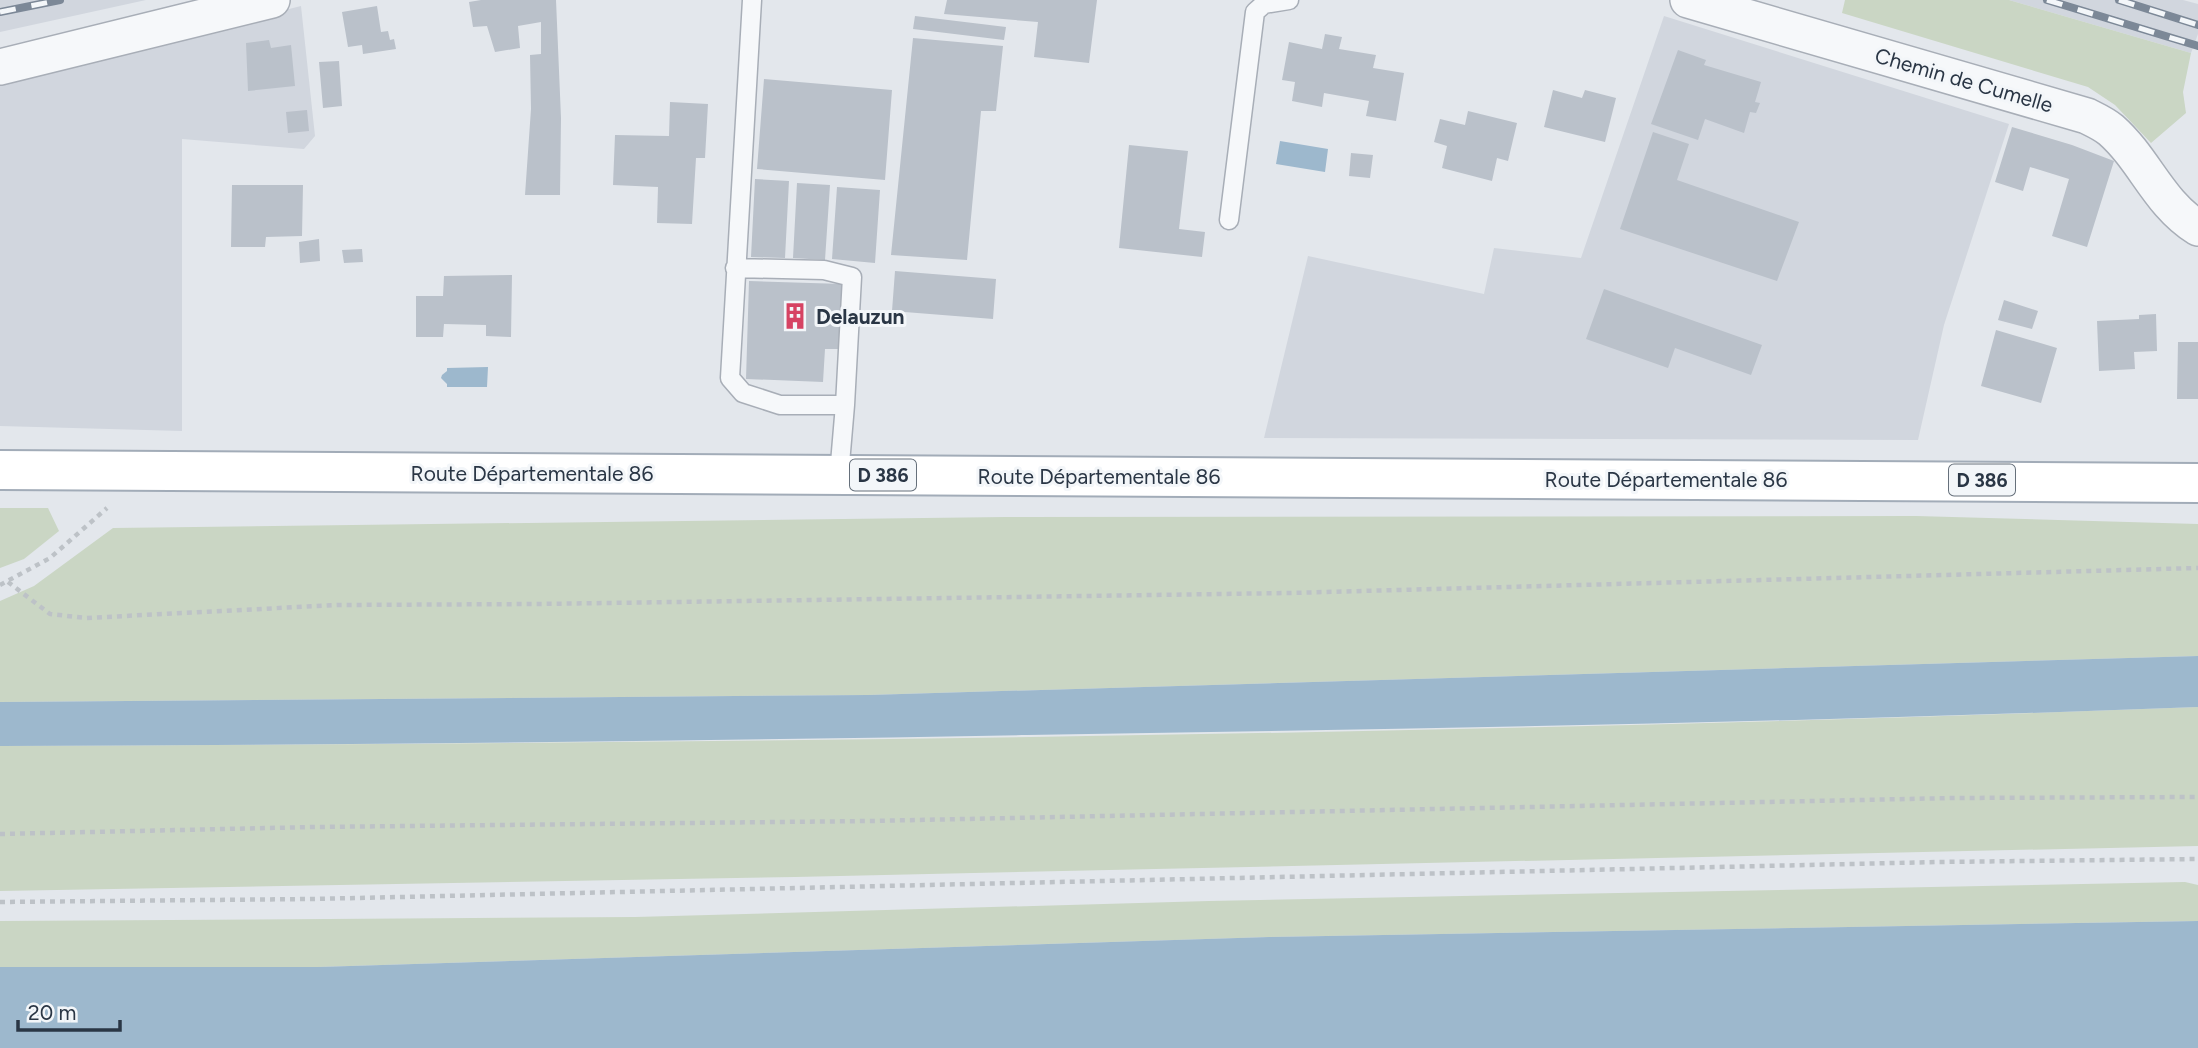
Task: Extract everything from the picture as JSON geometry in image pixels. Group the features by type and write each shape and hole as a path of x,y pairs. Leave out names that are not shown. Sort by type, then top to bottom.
{"main road":[{"name":"Route Départementale 86","path":"0,470 2198,483"}],"street":[{"path":"0,67 272,0"},
{"name":"Chemin de Cumelle","path":"1688,0 2087,116 2109,127 2129,148 2159,194 2181,217 2198,228"}],"lane":[{"path":"752,0 730,378 743,393 779,405 845,405"},
{"path":"1229,220 1255,12 1264,4 1289,0"},
{"path":"735,268 824,270 852,277 839,475"}],"path":[{"path":"0,585 50,558 146,471"},
{"path":"8,582 50,614 86,618 337,605 1289,593 2198,568"},
{"path":"0,834 314,827 870,821 1954,798 2198,797"},
{"path":"0,902 312,899 1938,862 2198,859"}],"shaded area":[{"path":"0,0 146,0 0,32"},
{"path":"2009,0 2183,0 2198,4 2198,34 2191,53"},
{"path":"301,6 315,136 304,149 182,139 182,431 0,426 0,82"},
{"path":"1664,16 2009,124 1944,325 1918,440 1264,438 1308,256 1484,294 1494,248 1581,258"}],"green space":[{"path":"1845,0 2009,0 2191,53 2183,92 2186,113 2151,143 2115,105 2088,87 1842,13"},
{"path":"0,508 48,508 59,531 24,559 0,568"},
{"path":"1916,516 2198,524 2198,656 868,695 0,702 0,601 34,586 113,528 1005,517"},
{"path":"2198,707 2198,846 795,877 0,891 0,746 1099,736 1923,717"},
{"path":"2185,882 2198,885 2198,921 1269,937 318,967 0,967 0,921 635,917 1209,901"}],"water":[{"path":"1280,141 1328,149 1325,172 1276,164"},
{"path":"488,367 487,387 447,387 441,378 447,368"},
{"path":"2198,656 2198,707 1759,721 1320,730 642,741 0,746 0,702 868,695"},
{"path":"2198,921 2198,1048 0,1048 0,967 318,967 1269,937"}],"building":[{"path":"556,0 561,118 560,195 525,195 531,109 530,55 541,54 541,22 518,26 520,48 495,52 487,26 473,27 469,2"},
{"path":"947,0 1097,0 1089,63 1034,57 1038,22 944,14"},
{"path":"377,6 381,32 388,31 390,40 394,39 396,49 363,54 362,45 348,47 342,12"},
{"path":"915,16 1006,27 1004,40 913,29"},
{"path":"1325,34 1342,37 1339,49 1376,55 1373,68 1404,73 1396,121 1366,116 1369,101 1324,93 1322,107 1292,101 1295,82 1282,80 1289,42 1322,49"},
{"path":"913,38 1003,46 996,111 981,111 967,260 891,255"},
{"path":"269,40 271,48 291,45 295,86 248,91 246,43"},
{"path":"1678,50 1706,60 1704,65 1761,82 1755,102 1760,103 1756,113 1750,112 1744,133 1705,119 1698,140 1651,124"},
{"path":"339,61 342,106 323,108 319,62"},
{"path":"764,79 892,90 885,180 757,169"},
{"path":"1553,90 1582,98 1585,90 1616,98 1605,142 1544,127"},
{"path":"670,102 708,104 705,158 696,158 692,224 657,223 658,187 613,185 615,135 669,136"},
{"path":"307,110 309,131 288,133 286,112"},
{"path":"1468,111 1517,123 1508,161 1497,158 1492,181 1442,168 1447,146 1434,142 1440,119 1465,125"},
{"path":"2012,127 2114,161 2087,247 2052,236 2069,179 2030,167 2023,191 1995,182"},
{"path":"1653,132 1689,144 1677,180 1799,222 1777,281 1620,229"},
{"path":"1129,145 1188,151 1179,229 1205,232 1202,257 1119,248"},
{"path":"1351,153 1373,155 1370,178 1349,176"},
{"path":"755,179 789,181 785,258 751,257"},
{"path":"797,183 830,185 825,260 793,258"},
{"path":"232,185 303,185 302,236 266,237 265,247 231,247"},
{"path":"837,187 880,190 875,263 832,259"},
{"path":"319,239 320,261 300,263 299,242"},
{"path":"362,249 363,262 344,263 342,250"},
{"path":"895,271 996,279 993,319 892,311"},
{"path":"512,275 511,337 486,336 486,325 444,324 443,337 416,337 416,296 443,296 444,276"},
{"name":"Delauzun","path":"749,281 843,284 840,349 825,349 823,382 746,379"},
{"path":"1604,289 1762,345 1751,375 1675,348 1668,368 1586,339"},
{"path":"2004,300 2038,311 2032,329 1998,320"},
{"path":"2156,314 2157,351 2134,352 2135,369 2099,371 2097,321 2139,319 2139,315"},
{"path":"1996,330 2057,348 2041,403 1981,386"},
{"path":"2178,342 2198,342 2198,399 2177,399"}],"railway":[{"path":"0,12 60,0"},
{"path":"2047,0 2198,46"},
{"path":"2119,0 2198,25"}],"place":[{"name":"Delauzun","path":"795,316"}]}
